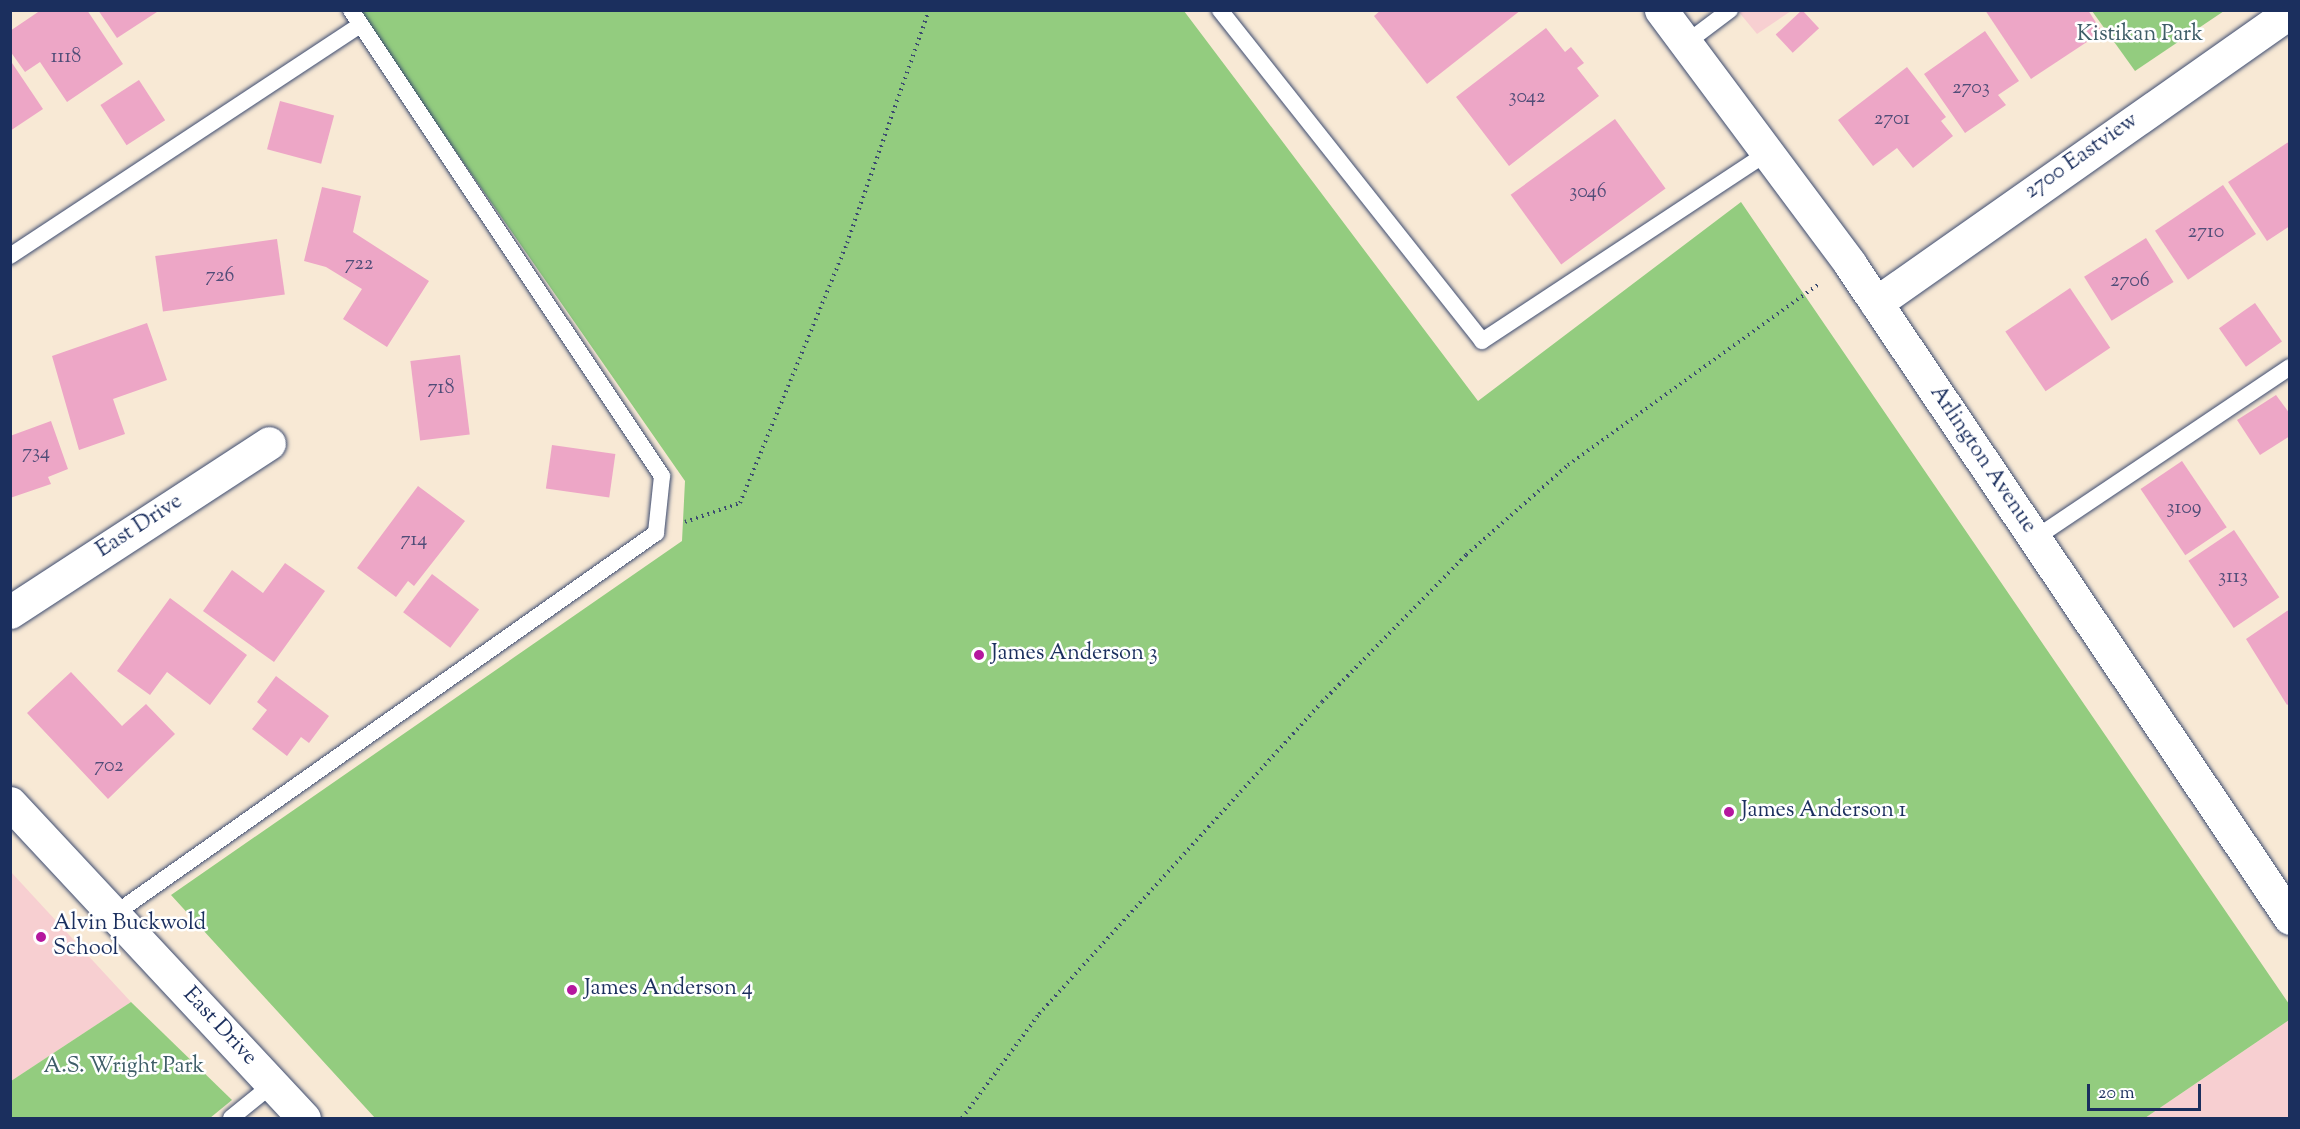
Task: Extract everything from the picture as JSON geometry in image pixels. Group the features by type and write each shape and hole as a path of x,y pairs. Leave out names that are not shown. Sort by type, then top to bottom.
{"street":[{"name":"Arlington Avenue","path":"1661,10 1850,264 2289,918"},
{"name":"2700 Eastview","path":"1876,303 2289,12"},
{"name":"East Drive","path":"10,612 269,443"},
{"name":"East Drive","path":"10,803 304,1119"}],"lane":[{"path":"1220,10 1482,341 1767,153"},
{"path":"1686,43 1730,10"},
{"path":"10,256 355,18 662,476 656,533 113,915"},
{"path":"2034,539 2289,368"},
{"path":"231,1119 273,1084"}],"path":[{"path":"656,533 740,503 847,243 929,10"},
{"path":"962,1119 1047,1006 1322,702 1466,555 1568,465 1850,264"}],"shaded area":[{"path":"1738,11 1791,11 1757,34"},
{"name":"Alvin Buckwold School","path":"11,872 131,1002 11,1081"},
{"path":"2289,1020 2289,1118 2145,1118"}],"green space":[{"path":"358,11 1184,11 1478,401 1741,202 2289,1004 2289,1020 2145,1118 375,1118 171,895 682,541 685,481"},
{"name":"Kistikan Park","path":"2092,11 2224,11 2135,71"},
{"name":"A.S. Wright Park","path":"131,1002 232,1100 210,1118 11,1118 11,1081"}],"building":[{"path":"41,10 87,10 123,64 67,102 40,62 25,72 10,51 10,31"},
{"path":"98,10 160,10 117,38"},
{"path":"1381,10 1521,10 1427,84 1374,16"},
{"path":"1802,10 1819,28 1793,53 1776,35"},
{"path":"1985,10 2088,10 2102,32 2031,79"},
{"path":"1546,28 1565,52 1571,47 1584,63 1577,68 1599,96 1509,166 1456,97"},
{"path":"1985,31 2019,81 1998,95 2006,105 1965,133 1924,74"},
{"path":"10,60 43,109 10,131"},
{"path":"1907,67 1946,117 1941,121 1953,136 1913,168 1897,148 1873,166 1838,120"},
{"path":"139,80 165,120 127,145 100,105"},
{"path":"280,101 334,115 321,164 267,149"},
{"path":"1615,119 1666,189 1561,264 1511,195"},
{"path":"2290,141 2290,226 2267,241 2228,182"},
{"path":"2223,185 2256,234 2188,280 2155,231"},
{"path":"322,187 361,196 353,232 429,281 387,347 343,319 362,289 326,267 304,261"},
{"path":"2146,238 2174,282 2112,321 2084,277"},
{"path":"277,239 285,294 163,312 155,256"},
{"path":"2070,288 2110,348 2046,391 2005,332"},
{"path":"2255,303 2282,342 2246,367 2219,328"},
{"path":"147,323 167,380 113,399 125,434 79,450 52,356"},
{"path":"460,355 470,434 420,440 410,361"},
{"path":"2276,395 2290,414 2290,436 2260,455 2237,420"},
{"path":"51,421 68,469 48,477 51,484 10,498 10,436"},
{"path":"552,445 615,454 609,497 546,489"},
{"path":"2182,461 2227,527 2185,555 2141,489"},
{"path":"418,486 465,521 414,586 408,581 396,597 357,568"},
{"path":"2234,530 2279,597 2234,628 2188,561"},
{"path":"285,563 325,591 274,662 203,611 232,570 263,593"},
{"path":"432,574 479,610 450,648 403,612"},
{"path":"170,598 247,655 210,705 167,672 150,695 117,671"},
{"path":"2290,609 2290,703 2287,705 2246,639"},
{"path":"71,672 122,726 146,704 175,734 108,799 27,713"},
{"path":"276,676 329,716 309,743 301,737 287,756 252,729 267,710 257,702"}],"place":[{"name":"James Anderson 3","path":"979,655"},
{"name":"James Anderson 1","path":"1729,812"},
{"name":"Alvin Buckwold School","path":"41,937"},
{"name":"James Anderson 4","path":"572,990"}]}
